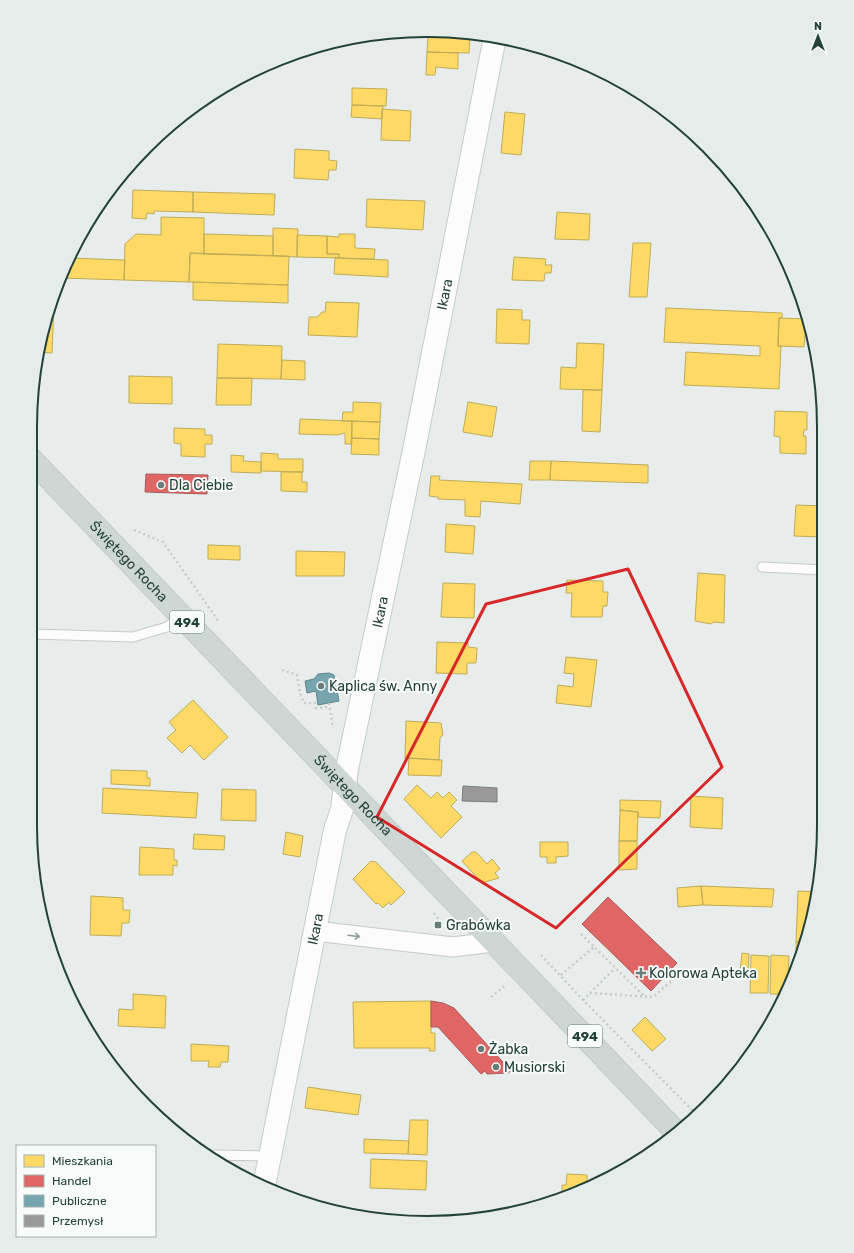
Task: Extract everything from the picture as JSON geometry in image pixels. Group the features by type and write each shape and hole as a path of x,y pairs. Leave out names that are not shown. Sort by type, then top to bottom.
{"main road":[{"name":"Świętego Rocha","path":"37,465 672,1129"}],"street":[{"name":"Ikara","path":"265,1180 335,830 342,809 347,769 414,450 494,43"},
{"path":"316,931 453,947 493,942"}],"lane":[{"path":"762,567 817,570"},
{"path":"37,634 133,636 167,627 182,616"},
{"path":"217,1154 270,1156"}],"path":[{"path":"134,530 163,542 223,628"},
{"path":"282,670 297,675 300,693 304,703 316,703 316,708 329,707"},
{"path":"328,703 333,730"},
{"path":"580,934 644,996"},
{"path":"561,975 594,947"},
{"path":"541,955 583,1000 693,1111"},
{"path":"583,1000 615,968"},
{"path":"590,993 653,997 681,973"},
{"path":"491,997 508,983"}],"highlighted area":[{"path":"628,569 722,767 556,928 377,817 486,604"}],"building: Mieszkania":[{"path":"428,37 470,39 469,53 427,52"},
{"path":"427,52 458,53 458,69 436,67 435,75 426,75"},
{"path":"352,88 387,89 386,106 352,105"},
{"path":"352,105 383,106 382,119 351,117"},
{"path":"382,109 411,111 410,141 381,140"},
{"path":"505,112 525,114 521,155 501,153"},
{"path":"295,149 329,151 329,160 337,161 336,170 329,170 328,180 294,178"},
{"path":"133,190 193,192 193,212 154,211 154,214 147,213 146,219 132,218"},
{"path":"193,192 275,194 274,215 193,212"},
{"path":"367,199 425,201 423,230 366,227"},
{"path":"557,212 590,214 589,240 555,239"},
{"path":"161,217 204,218 204,254 190,253 189,282 124,280 125,244 136,234 161,235"},
{"path":"273,228 298,229 297,257 273,256"},
{"path":"204,234 273,236 273,256 204,254"},
{"path":"339,234 355,234 355,248 375,249 374,259 339,258 339,254 327,254 327,236 339,237"},
{"path":"297,235 327,236 327,254 339,254 339,258 297,257"},
{"path":"633,243 651,243 647,297 629,297"},
{"path":"190,253 289,256 288,285 189,282"},
{"path":"514,257 546,259 545,265 552,265 551,273 545,273 544,281 512,280"},
{"path":"76,258 125,260 124,280 67,278"},
{"path":"335,258 388,260 388,277 334,274"},
{"path":"193,282 288,285 288,303 193,300"},
{"path":"326,302 359,303 357,337 308,335 309,317 317,317 322,312 325,312"},
{"path":"666,308 782,313 782,318 779,318 778,346 781,346 779,389 684,385 686,352 760,356 760,346 664,342"},
{"path":"497,309 522,310 522,320 530,320 529,344 496,343"},
{"path":"54,316 52,353 44,352"},
{"path":"779,318 802,319 806,335 805,335 804,347 778,346"},
{"path":"577,343 604,344 602,390 560,389 561,367 576,368"},
{"path":"218,344 282,346 281,379 217,378"},
{"path":"282,360 305,361 305,380 281,379"},
{"path":"129,376 172,377 172,404 129,403"},
{"path":"217,378 252,378 251,405 216,405"},
{"path":"583,390 602,390 600,432 582,431"},
{"path":"353,402 381,403 380,422 342,421 343,412 353,412"},
{"path":"468,402 497,407 492,437 463,432"},
{"path":"775,411 807,412 807,430 804,430 803,436 806,436 806,454 780,453 780,437 774,436"},
{"path":"300,419 352,421 351,444 345,444 345,433 337,435 299,434"},
{"path":"352,421 380,422 379,439 352,438"},
{"path":"174,428 205,429 205,435 212,435 212,444 205,444 205,457 181,456 181,444 174,443"},
{"path":"352,438 379,439 379,455 351,454"},
{"path":"261,453 278,454 278,459 303,459 303,472 261,471"},
{"path":"231,455 244,456 243,461 261,462 261,473 231,472"},
{"path":"530,461 551,461 550,480 529,480"},
{"path":"551,461 648,465 648,483 550,480"},
{"path":"281,472 302,472 302,482 307,482 307,492 281,491"},
{"path":"431,476 440,476 439,480 522,484 520,504 481,501 480,517 465,516 465,500 438,499 438,497 429,496"},
{"path":"796,505 817,506 817,537 794,536"},
{"path":"446,524 475,526 473,554 445,552"},
{"path":"208,545 240,546 240,560 208,559"},
{"path":"296,551 345,552 344,576 296,576"},
{"path":"698,573 725,575 724,623 714,622 711,624 695,621"},
{"path":"567,580 603,581 603,592 608,592 607,606 603,606 602,617 571,617 572,593 566,593"},
{"path":"443,583 475,584 474,618 441,617"},
{"path":"437,642 468,643 468,647 477,648 476,663 467,663 467,674 436,673"},
{"path":"566,657 597,660 591,707 556,703 558,685 573,687 574,674 564,673"},
{"path":"193,700 228,737 204,760 190,745 182,753 167,738 176,730 169,722"},
{"path":"406,721 441,723 443,735 440,738 439,760 405,758"},
{"path":"409,758 442,760 441,776 408,775"},
{"path":"111,770 147,771 147,778 150,778 150,786 111,784"},
{"path":"417,785 431,798 437,792 443,798 449,792 457,800 451,806 462,817 441,838 404,799"},
{"path":"103,788 198,793 196,818 102,813"},
{"path":"222,789 256,790 256,821 221,820"},
{"path":"691,796 723,798 722,829 690,827"},
{"path":"620,800 661,801 660,818 638,817 638,812 620,810"},
{"path":"620,810 638,812 637,841 619,841"},
{"path":"286,832 303,836 300,857 283,854"},
{"path":"194,834 225,836 224,850 193,849"},
{"path":"619,841 637,841 637,869 619,870"},
{"path":"540,842 568,842 568,856 556,857 556,863 547,863 547,857 540,857"},
{"path":"140,847 174,849 174,860 177,860 177,866 173,865 173,875 139,875"},
{"path":"472,852 476,852 487,864 492,859 500,869 495,873 499,878 482,883 462,861"},
{"path":"371,861 376,862 405,892 391,905 389,902 383,908 378,903 376,904 353,879"},
{"path":"701,886 703,905 678,907 677,888"},
{"path":"701,886 774,889 772,907 703,905"},
{"path":"798,891 812,892 804,927 799,942 796,942"},
{"path":"91,896 123,898 123,910 130,910 129,923 122,923 121,936 90,935"},
{"path":"796,942 799,942 796,951"},
{"path":"742,953 749,954 748,972 740,971"},
{"path":"751,955 769,956 768,993 750,993"},
{"path":"771,955 789,956 788,971 779,994 770,994"},
{"path":"133,994 166,996 165,1028 118,1026 119,1009 133,1010"},
{"path":"431,1001 431,1033 435,1033 435,1051 429,1051 430,1048 354,1048 353,1002"},
{"path":"645,1017 666,1039 652,1051 632,1030"},
{"path":"191,1044 229,1046 228,1062 221,1062 220,1067 208,1067 209,1061 191,1061"},
{"path":"308,1087 361,1095 358,1115 305,1108"},
{"path":"410,1120 428,1120 427,1155 408,1154"},
{"path":"364,1139 409,1141 408,1154 364,1153"},
{"path":"371,1159 427,1161 426,1190 370,1188"},
{"path":"567,1174 587,1175 587,1181 562,1191 562,1185 566,1185"}],"building: Handel":[{"path":"146,474 208,475 207,494 145,492"},
{"path":"608,897 677,963 651,991 582,924"},
{"path":"431,1001 443,1003 454,1008 511,1071 508,1073 487,1074 485,1071 481,1074 438,1027 431,1027"}],"building: Publiczne":[{"name":"Kaplica św. Anny","path":"329,673 334,675 339,701 318,705 316,691 307,693 305,681 314,679 318,674"}],"building: Przemysł":[{"path":"463,786 497,788 497,802 462,801"}],"place":[{"name":"Dla Ciebie","path":"161,485"},
{"name":"Kaplica św. Anny","path":"321,686"},
{"name":"Grabówka","path":"438,925"},
{"name":"Kolorowa Apteka","path":"641,973"},
{"name":"Żabka","path":"481,1049"},
{"name":"Musiorski","path":"496,1067"}]}
